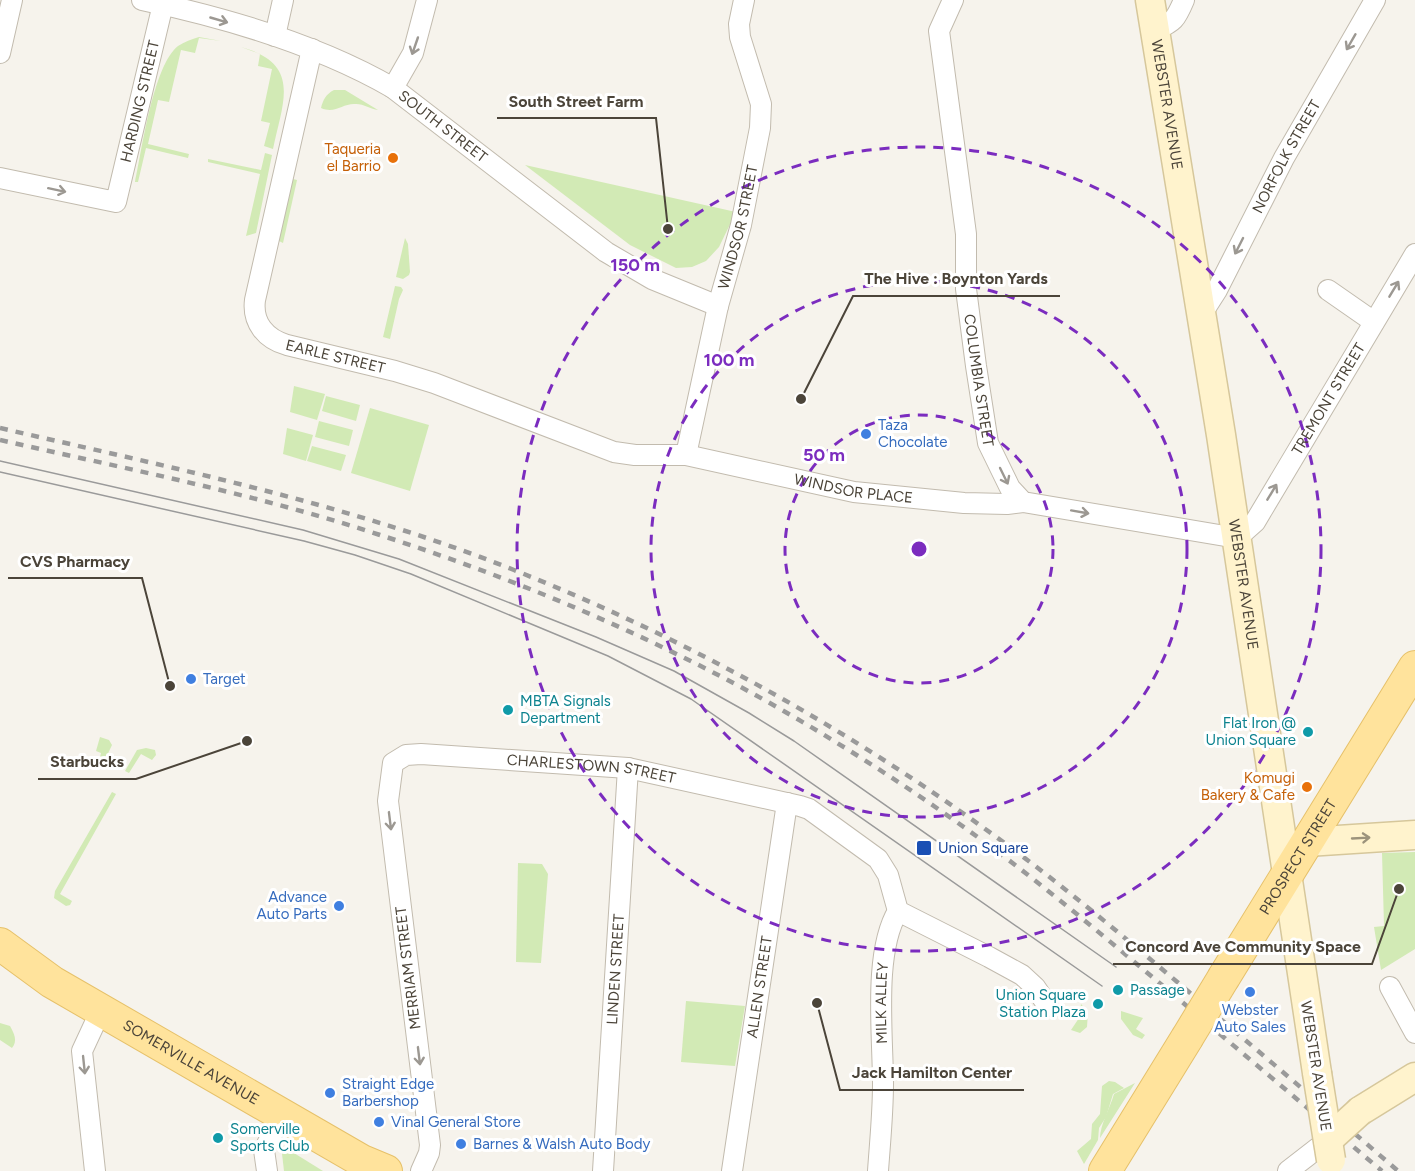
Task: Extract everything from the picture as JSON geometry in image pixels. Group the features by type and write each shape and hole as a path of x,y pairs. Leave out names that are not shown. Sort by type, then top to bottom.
{"main road":[{"name":"WEBSTER AVENUE","path":"1150,0 1237,538 1328,1155"},
{"name":"PROSPECT STREET","path":"1105,1171 1415,667"},
{"path":"1307,842 1415,835"},
{"name":"SOMERVILLE AVENUE","path":"0,944 52,982 362,1161 386,1171"},
{"path":"1328,1155 1360,1111 1415,1077"}],"street":[{"path":"0,53 12,0"},
{"name":"SOUTH STREET","path":"142,0 164,2 275,36 342,62 393,88 606,252 644,275 718,306"},
{"path":"275,36 283,0"},
{"path":"393,88 413,53 427,0"},
{"name":"WINDSOR STREET","path":"686,455 718,306 741,225 761,120 759,97 740,37 739,24 744,0"},
{"name":"COLUMBIA STREET","path":"953,0 939,31 966,234 966,289 988,443 1010,488 1023,502"},
{"path":"1155,30 1172,23 1184,0"},
{"name":"NORFOLK STREET","path":"1201,315 1284,158 1375,0"},
{"name":"HARDING STREET","path":"0,178 116,202 164,2"},
{"name":"EARLE STREET","path":"312,49 255,300 256,319 267,335 287,345 395,371 434,383 614,452 635,455 686,455"},
{"name":"TREMONT STREET","path":"1237,538 1255,522 1415,254"},
{"path":"1328,290 1374,322"},
{"name":"WINDSOR PLACE","path":"686,455 854,492 964,503 1023,502"},
{"path":"1023,502 1237,538"},
{"name":"CHARLESTOWN STREET","path":"393,763 406,754 421,753 628,768 809,809 878,859 888,875 898,911"},
{"name":"MERRIAM STREET","path":"393,763 388,801 430,1145 421,1171"},
{"name":"LINDEN STREET","path":"603,1171 628,768"},
{"name":"ALLEN STREET","path":"732,1171 787,803"},
{"path":"898,911 1022,975 1035,987 1048,1006"},
{"name":"MILK ALLEY","path":"878,1171 883,1086 883,960 889,928 898,911"},
{"path":"1390,987 1415,1034"},
{"path":"95,1171 82,1051 101,1010"},
{"path":"267,1171 264,1150 282,1115"},
{"path":"1288,1171 1328,1155"}],"green space":[{"path":"199,37 221,41 199,38 195,53 181,50 169,102 158,100 148,144 189,154 188,158 146,148 138,182 135,182 150,109 162,71 169,56 178,46"},
{"path":"260,54 273,63 281,74 284,86 281,115 273,149 264,146 270,123 261,121 272,69 258,66"},
{"path":"334,90 345,90 378,110 357,104 330,110 321,108 325,98"},
{"path":"265,153 272,155 256,233 246,236 260,174 208,162 208,159 261,170"},
{"path":"525,165 736,212 719,247 706,261 692,267 676,268 630,245"},
{"path":"293,179 297,180 283,243 279,241"},
{"path":"405,238 408,244 410,272 403,279 396,277"},
{"path":"395,286 403,290 390,339 383,337"},
{"path":"294,386 325,394 317,420 290,412"},
{"path":"326,396 360,405 356,421 322,411"},
{"path":"370,408 429,425 410,491 351,473"},
{"path":"319,421 353,430 349,446 315,437"},
{"path":"287,428 313,435 306,461 283,454"},
{"path":"312,446 346,455 341,471 307,461"},
{"path":"100,737 109,740 112,745 101,768 98,766 101,753 96,751"},
{"path":"146,748 155,750 156,755 152,760 141,754 129,773 125,771 137,750"},
{"path":"112,792 116,794 60,894 72,901 66,906 54,898 55,891"},
{"path":"1415,852 1415,949 1381,970 1374,927 1384,926 1382,853"},
{"path":"518,863 542,864 548,874 541,963 516,962"},
{"path":"686,1001 745,1006 735,1066 681,1062"},
{"path":"1081,1004 1088,1012 1087,1027 1080,1033 1071,1030 1079,1018"},
{"path":"1121,1011 1143,1018 1136,1029 1145,1035 1142,1039 1133,1035 1121,1019"},
{"path":"0,1023 10,1026 13,1031 15,1040 12,1048 0,1040"},
{"path":"1109,1081 1124,1088 1113,1094 1106,1117 1099,1128 1098,1140 1084,1164 1077,1151 1091,1139 1092,1124 1100,1114 1102,1086"},
{"path":"1135,1083 1100,1138 1103,1122 1114,1094"},
{"path":"281,1145 323,1171 284,1171"}],"tram line":[{"path":"0,461 303,530 399,559 596,637 674,671 794,741 1116,967"},
{"path":"0,472 304,541 355,555 411,574 608,656 691,699 1102,986"}],"railway":[{"path":"0,428 260,489 452,547 514,570 637,623 755,684 870,751 1034,865 1138,949 1398,1171"},
{"path":"0,440 239,495 380,535 479,570 578,609 721,677 798,719 858,756 1002,855 1107,939 1382,1171"}],"place":[{"name":"Taqueria el Barrio","path":"393,158"},
{"name":"South Street Farm","path":"668,229"},
{"name":"The Hive : Boynton Yards","path":"801,399"},
{"name":"Taza Chocolate","path":"866,434"},
{"name":"Target","path":"191,679"},
{"name":"CVS Pharmacy","path":"170,686"},
{"name":"MBTA Signals Department","path":"508,710"},
{"name":"Flat Iron @ Union Square","path":"1308,732"},
{"name":"Starbucks","path":"247,741"},
{"name":"Komugi Bakery & Cafe","path":"1307,787"},
{"name":"Union Square","path":"924,848"},
{"name":"Concord Ave Community Space","path":"1399,889"},
{"name":"Advance Auto Parts","path":"339,906"},
{"name":"Passage","path":"1118,990"},
{"name":"Webster Auto Sales","path":"1250,992"},
{"name":"Jack Hamilton Center","path":"817,1003"},
{"name":"Union Square Station Plaza","path":"1098,1004"},
{"name":"Straight Edge Barbershop","path":"330,1093"},
{"name":"Vinal General Store","path":"379,1122"},
{"name":"Somerville Sports Club","path":"218,1138"},
{"name":"Barnes & Walsh Auto Body","path":"461,1144"}]}
